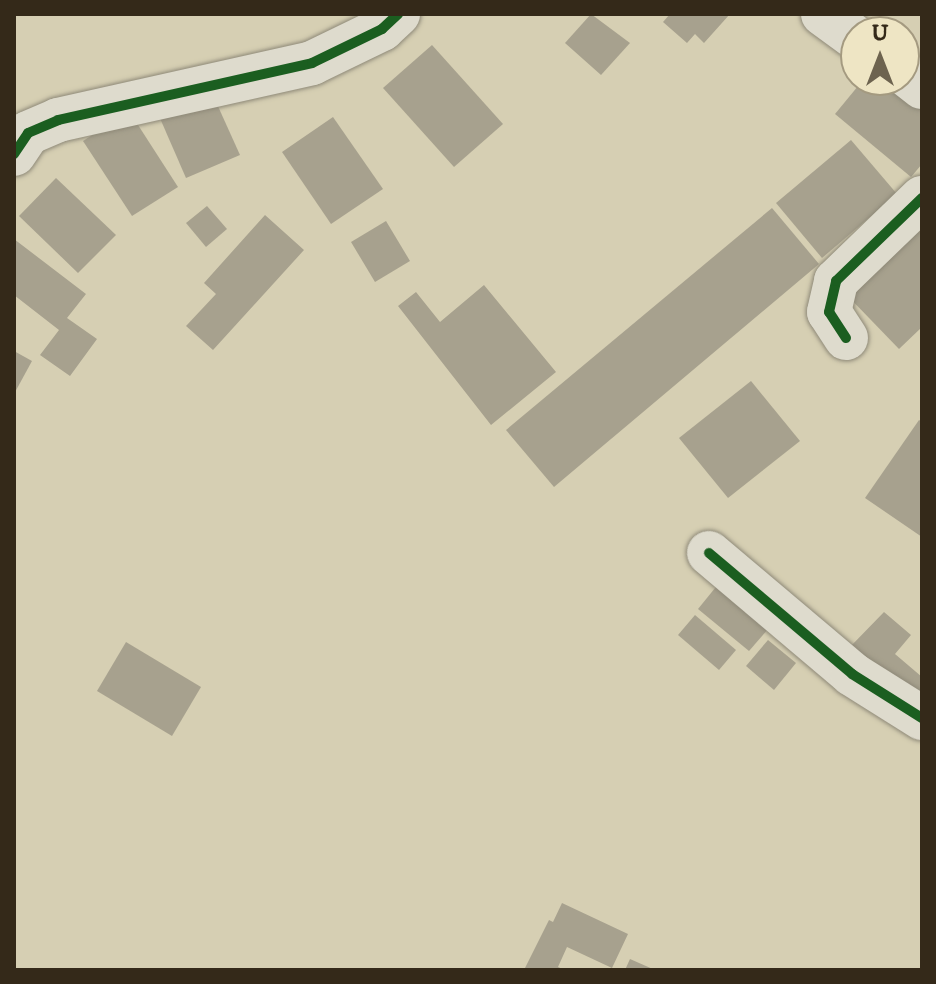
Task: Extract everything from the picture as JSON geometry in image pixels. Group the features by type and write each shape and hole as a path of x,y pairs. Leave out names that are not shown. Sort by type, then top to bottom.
{"street":[{"path":"14,154 28,133 58,120 312,63 382,29 398,14"},
{"path":"823,14 840,26"},
{"path":"846,338 829,312 836,281 922,198"},
{"path":"709,553 805,638 922,718"}],"building":[{"path":"591,14 630,43 601,75 565,43"},
{"path":"670,14 730,14 704,43 695,34 687,43 663,22"},
{"path":"432,45 503,124 454,167 383,88"},
{"path":"212,93 240,155 186,178 159,116"},
{"path":"850,96 907,96 922,108 922,164 911,177 835,114"},
{"path":"129,111 178,187 132,216 83,141"},
{"path":"333,117 383,189 331,224 282,152"},
{"path":"851,140 897,194 822,258 776,203"},
{"path":"56,178 116,235 78,273 19,216"},
{"path":"207,206 227,229 206,247 186,223"},
{"path":"772,208 819,264 554,487 506,430"},
{"path":"922,211 922,327 899,349 841,289"},
{"path":"265,215 304,250 213,350 186,326 216,294 204,283"},
{"path":"386,221 410,261 375,282 351,242"},
{"path":"14,239 86,294 67,318 97,339 70,376 40,355 59,330 14,295"},
{"path":"484,285 556,372 491,425 398,306 416,292 440,322"},
{"path":"14,351 32,361 14,394"},
{"path":"751,381 800,441 728,498 679,438"},
{"path":"919,420 922,422 922,537 865,498"},
{"path":"724,577 776,620 749,651 698,609"},
{"path":"884,612 911,635 895,654 922,677 922,707 850,647"},
{"path":"695,615 736,650 719,670 678,635"},
{"path":"768,640 796,663 774,690 746,666"},
{"path":"126,642 201,687 172,736 97,691"},
{"path":"562,903 628,934 612,968 567,947 558,967 565,970 524,970 549,920 553,922"},
{"path":"630,959 655,970 625,970"}],"cycle path":[{"path":"14,154 28,133 58,120 312,63 382,29 398,14"},
{"path":"846,338 829,312 836,281 922,198"},
{"path":"709,553 852,674 922,718"}]}
